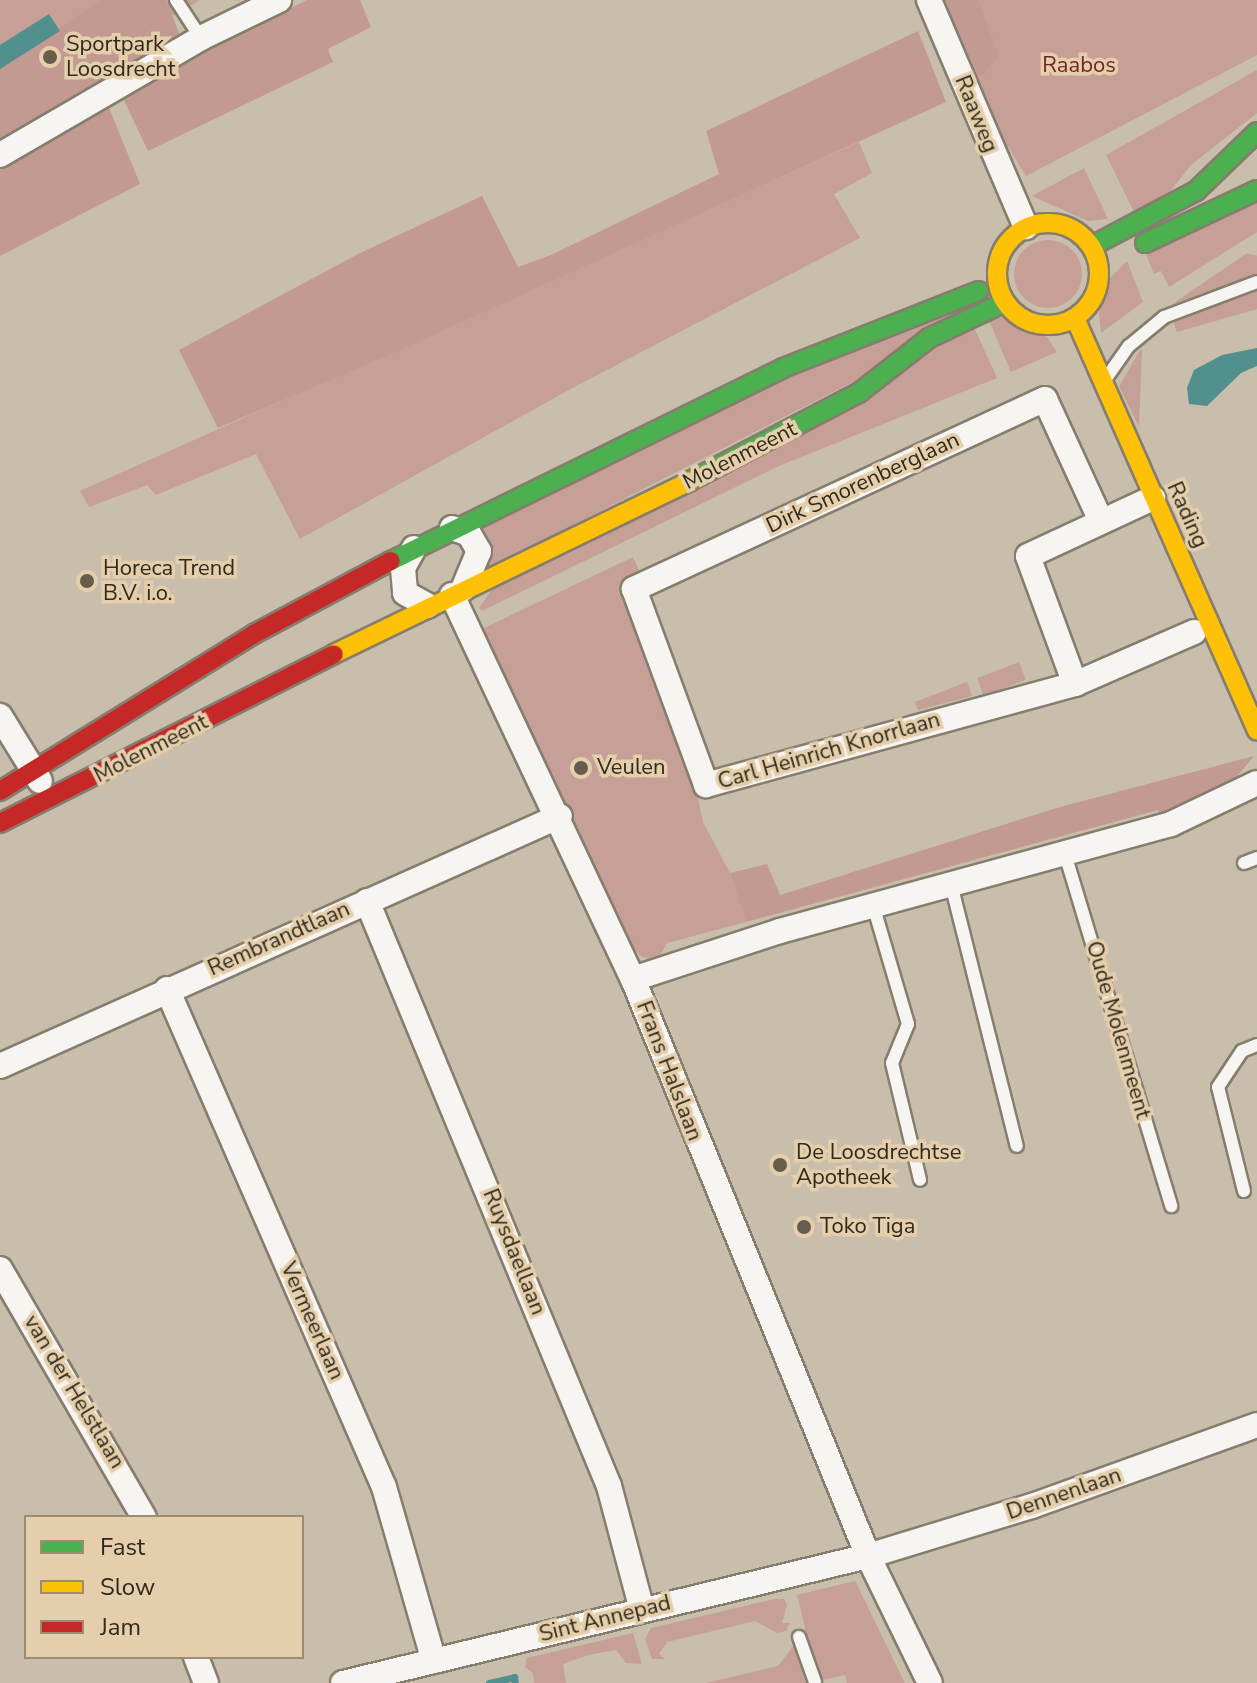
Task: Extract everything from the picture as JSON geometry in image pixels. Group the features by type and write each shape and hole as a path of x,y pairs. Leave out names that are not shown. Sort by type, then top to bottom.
{"main road":[{"path":"1092,246 1196,191 1257,132"},
{"path":"1099,268 1257,190"},
{"path":"1055,222 1069,227 1092,246 1099,268 1092,302 1075,318 1041,325 1014,313 1005,302 996,282 1004,247 1026,227 1055,222"},
{"name":"Molenmeent","path":"0,791 254,634 452,528 783,368 996,282"},
{"name":"Molenmeent","path":"0,823 53,799 428,606 772,442 860,392 929,338 1005,302"},
{"name":"Rading","path":"1075,318 1257,731"}],"street":[{"path":"0,155 201,38 279,0"},
{"name":"Raaweg","path":"929,0 1026,227"},
{"name":"Dirk Smorenberglaan","path":"661,667 634,589 1045,399 1101,521"},
{"path":"1075,684 1028,556 1153,498"},
{"path":"452,528 469,534 479,551 458,592"},
{"path":"414,548 403,568 405,593 428,606"},
{"name":"Frans Halslaan","path":"458,592 633,979 868,1556 930,1683"},
{"name":"Carl Heinrich Knorrlaan","path":"661,667 706,785 1075,684 1194,632"},
{"path":"0,716 53,799"},
{"path":"633,979 873,905 1171,824 1257,783"},
{"name":"Rembrandtlaan","path":"0,1066 560,816"},
{"name":"Ruysdaellaan","path":"367,901 609,1486 642,1610"},
{"name":"Vermeerlaan","path":"167,989 384,1487 434,1661"},
{"name":"van der Helstlaan","path":"0,1269 143,1515"},
{"name":"Dennenlaan","path":"868,1556 1032,1506 1257,1425"},
{"name":"Sint Annepad","path":"343,1683 868,1556"},
{"path":"197,1659 206,1683"}],"lane":[{"path":"176,0 201,38"},
{"path":"1102,383 1129,346 1164,317 1257,282"},
{"name":"Oude Molenmeent","path":"1065,854 1171,1206"},
{"path":"1244,863 1257,858"},
{"path":"951,884 1017,1146"},
{"path":"873,905 908,1024 892,1063 920,1180"},
{"path":"1244,1191 1218,1087 1242,1051 1257,1045"},
{"path":"799,1637 815,1682"}],"green space":[{"name":"Sportpark Loosdrecht","path":"0,0 200,0 0,114"},
{"name":"Raabos","path":"937,0 1257,0 1257,55 1026,176 979,100"},
{"path":"1257,70 1257,113 1191,165 1160,204 1135,214 1106,155"},
{"path":"859,142 872,173 834,194 860,238 578,385 300,539 256,454 156,495 147,485 89,507 80,491"},
{"path":"1084,168 1108,219 1088,221 1032,196"},
{"path":"1257,198 1257,232 1169,287 1161,271 1154,274 1145,252"},
{"path":"1048,240 1072,250 1082,274 1072,298 1048,308 1024,298 1014,274 1024,250"},
{"path":"1247,253 1257,256 1257,274 1171,305"},
{"path":"1127,261 1143,302 1101,333 1099,312 1110,278"},
{"path":"1257,289 1257,309 1177,332 1173,321"},
{"path":"966,306 870,373 489,568 470,527 739,397"},
{"path":"988,318 1012,318 1047,337 1057,352 1011,372"},
{"path":"972,323 997,378 779,466 482,611 479,608 494,586"},
{"path":"1142,351 1139,427 1119,386"},
{"path":"633,557 642,576 628,578 621,593 696,790 703,822 730,873 746,922 667,943 658,959 642,957 631,946 482,629"},
{"path":"1019,662 1026,680 984,696 977,678"},
{"path":"967,682 972,696 918,710 915,702"},
{"path":"855,1581 905,1683 847,1683 845,1675 818,1681 797,1595"},
{"path":"784,1599 787,1605 782,1623 790,1623 786,1631 777,1633 755,1621 667,1642 659,1654 665,1659 652,1659 645,1639 651,1628"},
{"path":"633,1633 642,1664 626,1663 616,1650 588,1655 563,1664 566,1683 534,1683 533,1673 525,1667 527,1658"},
{"path":"794,1645 806,1683 706,1683 778,1666"}],"shaded area":[{"path":"100,0 166,0 181,38 0,146 0,69"},
{"path":"307,0 360,0 371,27 328,49 333,62 148,151 120,92"},
{"path":"937,0 979,0 998,56 984,74 970,80"},
{"path":"918,31 946,102 398,351 218,428 179,350 360,253 482,196 518,267 551,255 719,174 706,131"},
{"path":"106,100 140,184 0,256 0,165"},
{"path":"1254,756 1225,791 1176,807 1174,816 1161,819 1158,810 746,922 730,873 767,864 780,895 1060,807"}],"water":[{"path":"49,14 60,31 0,69 0,45"},
{"path":"1257,348 1257,366 1241,373 1207,406 1189,404 1187,388 1194,370 1222,355"}],"waterway":[{"path":"489,1683 514,1677 515,1683"}],"traffic: fast":[{"path":"1092,246 1196,191 1257,132"},
{"path":"1145,243 1257,190"},
{"path":"391,561 783,368 978,291"},
{"path":"690,481 860,392 929,338 1005,302"}],"traffic: slow":[{"path":"1048,223 1068,226 1091,245 1096,254 1099,274 1096,294 1077,317 1068,322 1048,325 1028,322 1005,303 1000,294 997,274 1000,254 1019,231 1028,226 1048,223"},
{"path":"1075,318 1257,731"},
{"path":"334,654 690,481"}],"traffic: jam":[{"path":"0,791 254,634 391,561"},
{"path":"0,823 334,654"}],"place":[{"name":"Sportpark Loosdrecht","path":"50,57"},
{"name":"Horeca Trend B.V. i.o.","path":"87,581"},
{"name":"Veulen","path":"581,768"},
{"name":"De Loosdrechtse Apotheek","path":"780,1165"},
{"name":"Toko Tiga","path":"804,1227"}]}
